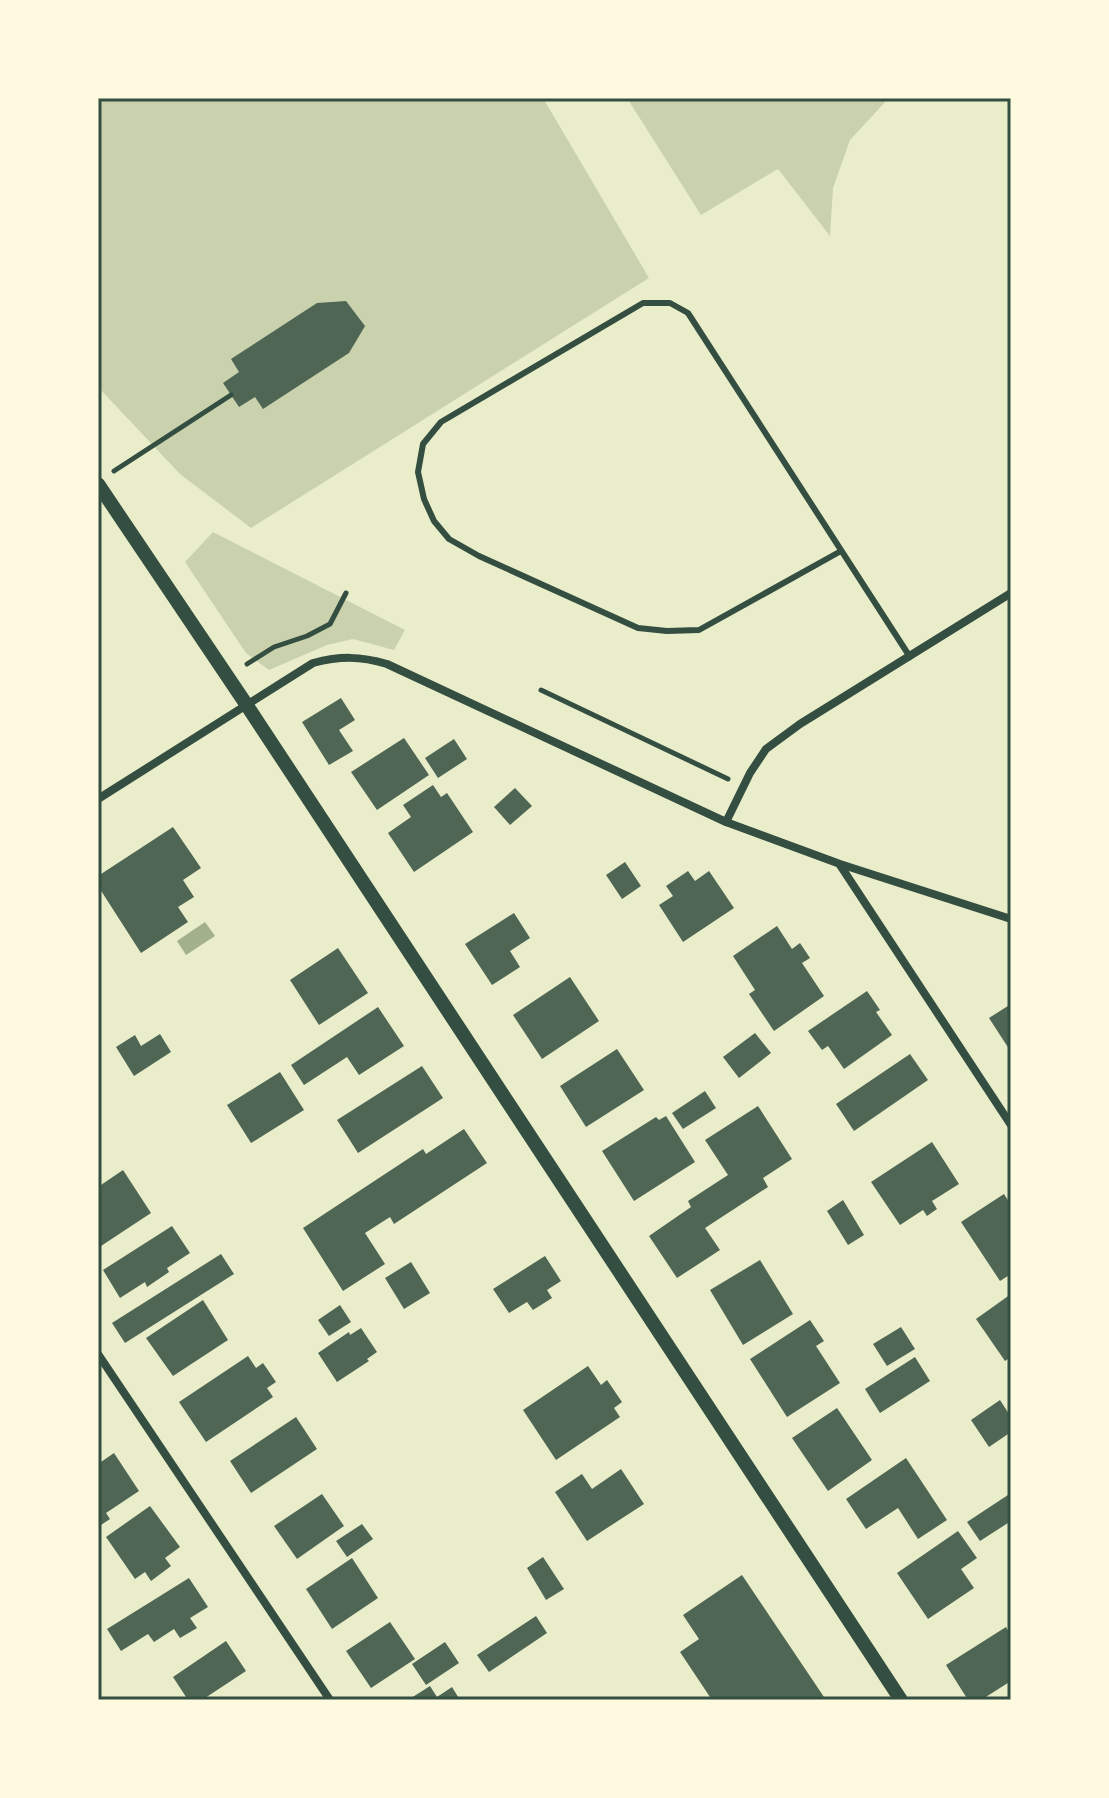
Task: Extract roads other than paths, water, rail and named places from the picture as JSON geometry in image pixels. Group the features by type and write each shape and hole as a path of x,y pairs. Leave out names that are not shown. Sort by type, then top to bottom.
{"street":[{"path":"98,484 901,1700"},
{"path":"726,822 766,749 800,724 1011,593"},
{"path":"98,799 313,663 349,656 387,664 726,822 840,864 1011,919"},
{"path":"840,864 1011,1125"},
{"path":"98,1354 330,1700"}],"lane":[{"path":"841,551 699,630 638,628 479,556 449,539 434,521 424,499 418,472 423,444 441,422 643,303 670,303 688,313 910,657"}]}
